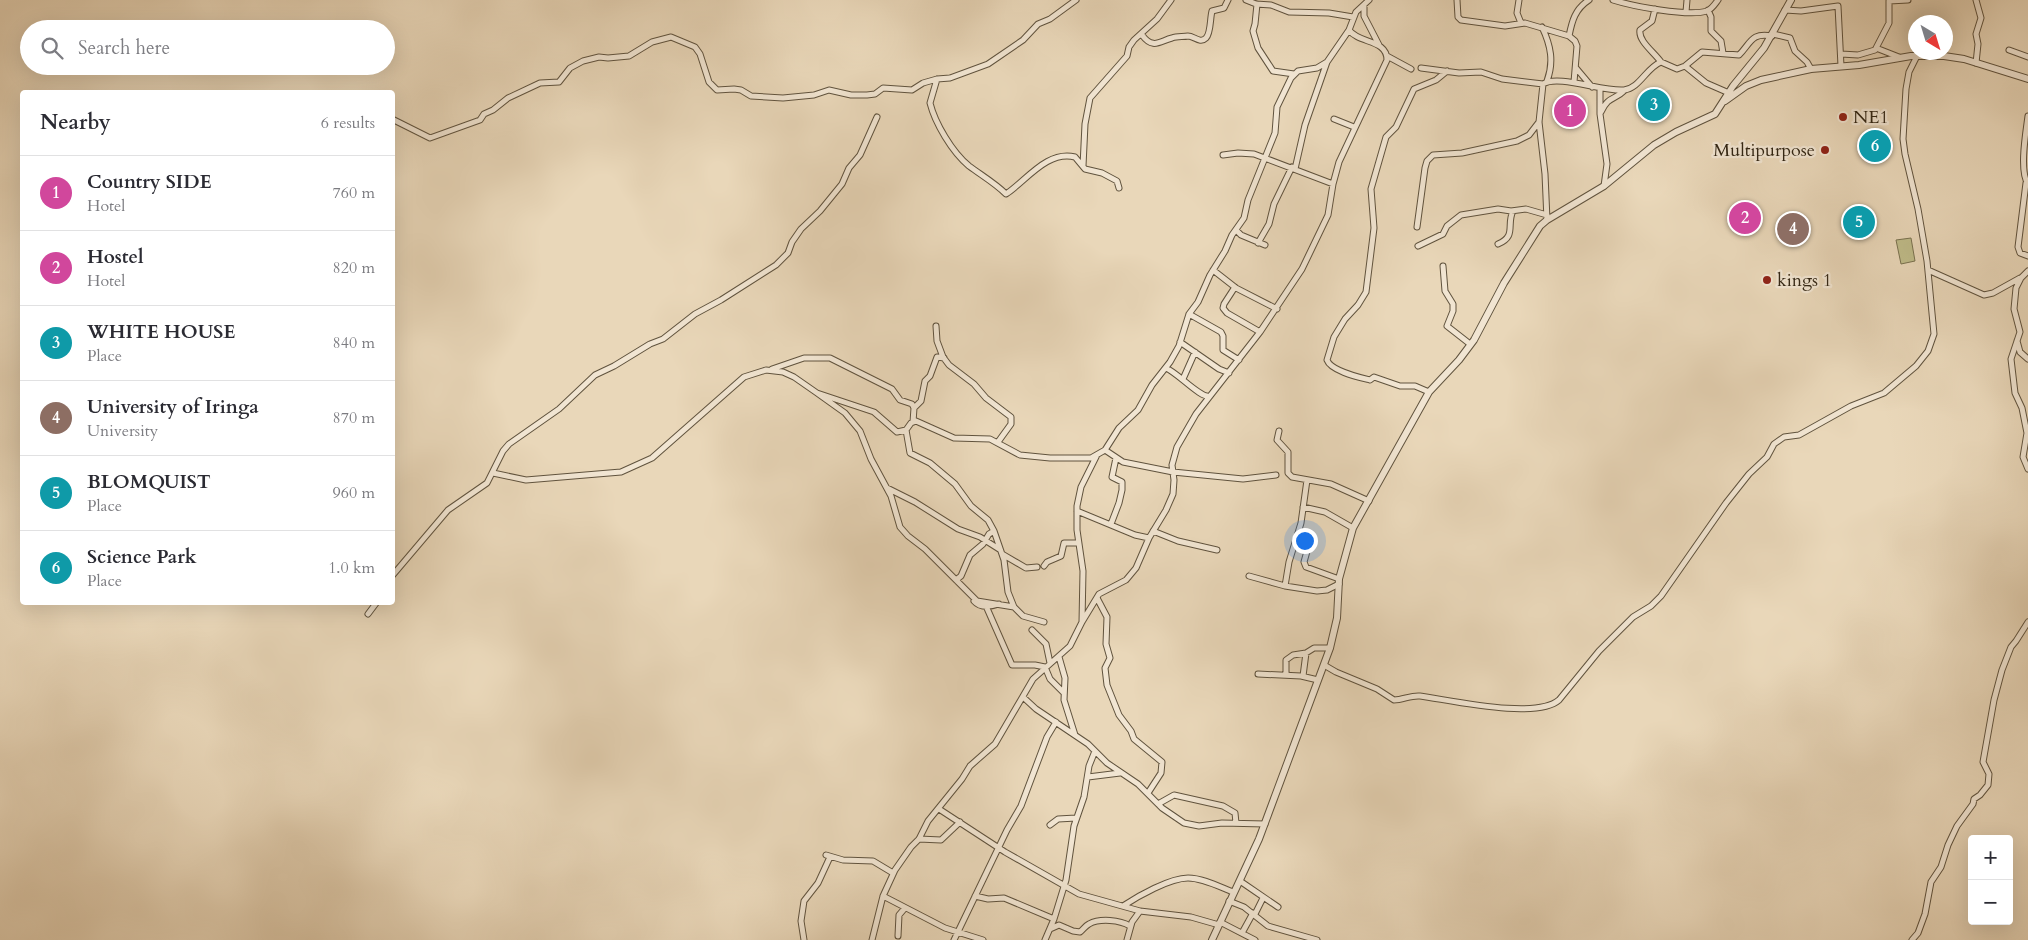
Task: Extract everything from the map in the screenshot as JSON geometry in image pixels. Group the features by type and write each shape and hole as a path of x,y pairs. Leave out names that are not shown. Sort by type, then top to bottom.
{"street":[{"path":"395,120 430,138 480,120 484,114 493,110 505,100 540,83 558,82 570,68 583,61 599,56 608,58 629,56 652,42 671,37 695,47 700,54 711,86 717,90 741,90 751,96 798,97 817,95 829,90 851,95 871,95 882,88 912,90 923,83 937,78 950,78 988,64 1023,40 1038,24 1050,20 1076,0"},
{"path":"1083,166 1085,124 1090,98 1127,56 1129,47 1134,40 1142,35 1171,0"},
{"path":"1142,35 1148,42 1159,44 1173,37 1189,36 1203,40 1208,36 1212,11 1224,8 1228,0"},
{"path":"1246,0 1257,4 1271,5 1289,12 1329,13 1354,17"},
{"path":"1258,244 1269,224 1274,204 1294,168 1305,125 1327,62 1349,30 1356,12 1369,0"},
{"path":"1456,0 1458,17 1461,20 1505,26 1521,23 1542,27 1569,36 1575,41 1577,46 1574,82"},
{"path":"1519,0 1517,13 1521,23"},
{"path":"1569,36 1574,16 1578,9 1589,0"},
{"path":"1612,0 1629,2 1655,9 1686,12 1708,10 1718,0"},
{"path":"1686,12 1687,0"},
{"path":"1212,940 1233,892 1250,861 1330,648 1338,618 1339,581 1353,528 1429,392 1459,360 1470,344 1523,251 1547,217 1604,186 1654,146 1676,132 1711,117 1756,59 1772,35 1790,0"},
{"path":"1841,54 1866,54 1876,48 1889,23 1889,1 1908,0"},
{"path":"1976,0 1981,18 1976,34 1976,63"},
{"path":"1257,4 1255,24 1252,32 1258,48 1273,71 1294,74"},
{"path":"1364,5 1364,16 1379,46"},
{"path":"1785,10 1801,11 1838,6 1841,66"},
{"path":"1655,9 1652,21 1640,30 1639,36 1661,62 1675,69 1685,66 1702,52 1741,54 1744,47 1755,37 1764,35 1790,38 1795,51 1807,62 1811,69"},
{"path":"1708,10 1711,17 1711,31 1722,41 1723,53"},
{"path":"1542,27 1551,51 1551,70 1541,90 1539,122 1546,180 1547,217"},
{"path":"872,940 883,896 893,873 902,858 919,839 928,821 970,766 996,744 1033,679 1070,646 1082,622 1101,592 1119,585 1136,568 1149,538 1166,510 1173,494 1172,465 1177,447 1196,414 1277,309 1302,269 1326,220 1339,162 1387,60 1383,48 1357,37 1349,30"},
{"path":"1876,48 1899,58"},
{"path":"2010,50 2028,57"},
{"path":"1387,56 1411,69"},
{"path":"1722,103 1740,90 1756,82 1811,69 1859,65 1908,57"},
{"path":"1953,58 2028,79"},
{"path":"1324,665 1377,689 1394,700 1418,696 1449,702 1519,708 1540,708 1555,703 1599,651 1633,617 1651,606 1665,592 1726,503 1749,474 1767,457 1774,444 1784,437 1803,433 1851,406 1882,394 1923,358 1928,351 1934,334 1928,270 1918,209 1903,139 1906,89 1909,72 1915,60"},
{"path":"1082,622 1083,571 1078,543 1081,487 1096,457 1106,450 1119,428 1138,410 1152,385 1166,368 1180,342 1189,314 1198,302 1213,270 1244,218 1248,200 1275,133 1277,107 1294,74 1298,71 1317,68 1327,62"},
{"path":"1600,114 1607,101 1635,85 1649,70 1661,62"},
{"path":"1685,66 1706,83 1728,93"},
{"path":"1421,68 1480,72 1502,79 1574,82 1600,89 1626,90"},
{"path":"1576,68 1592,87"},
{"path":"1429,392 1415,386 1400,386 1375,377 1368,380 1334,369 1326,360 1334,337 1366,292 1374,228 1370,189 1386,138 1396,126 1414,89 1436,80 1447,71"},
{"path":"937,78 930,103 942,131 957,154 968,165 1006,194 1029,174 1055,158 1072,156 1090,171 1102,173 1117,182 1119,188"},
{"path":"1600,89 1600,114 1607,164 1604,186"},
{"path":"2028,116 2024,168 2027,183 2018,247 2020,253 2028,256"},
{"path":"395,572 444,514 462,499 487,483 503,451 509,444 559,409 589,379 614,366 634,352 662,339 695,314 760,276 788,254 792,242 842,184 849,168 860,155 877,117"},
{"path":"1334,119 1354,127"},
{"path":"1417,227 1425,168 1427,161 1433,155 1462,153 1516,141 1529,135 1539,122"},
{"path":"1223,155 1246,152 1266,157 1333,184"},
{"path":"1418,246 1444,233 1447,226 1461,216 1498,209 1513,211 1526,209 1547,217"},
{"path":"1498,244 1509,237 1510,218 1513,211"},
{"path":"1236,230 1239,234 1258,244 1265,245"},
{"path":"1443,266 1445,291 1453,304 1453,311 1447,326 1470,344"},
{"path":"1213,270 1235,287 1277,309"},
{"path":"1928,270 1984,295 1993,294 2021,278 2028,271"},
{"path":"2021,278 2016,288 2014,306 2019,326 2017,341 2011,358 2015,393 2022,408 2027,433 2023,457 2028,469"},
{"path":"1235,287 1223,308 1227,313 1260,332"},
{"path":"1189,314 1221,332 1224,336 1223,350 1239,360"},
{"path":"936,326 938,341 944,358 952,368 974,384 986,398 1011,417 1011,424 998,442"},
{"path":"2017,341 2020,352 2028,359"},
{"path":"1180,342 1228,374"},
{"path":"1183,379 1195,352"},
{"path":"817,393 874,412 897,432 906,430 913,422 914,408 921,401 924,383 930,376 937,357 944,358"},
{"path":"493,473 526,480 621,472 652,458 744,377 804,358 830,358 891,388 900,400 910,403 914,408"},
{"path":"1166,368 1183,379 1201,395 1210,396"},
{"path":"771,370 789,374 845,413 860,431 903,531 925,548 976,603 986,606 1000,604"},
{"path":"913,422 926,424 940,433 954,438 984,438 998,442 1020,455 1057,458 1096,457"},
{"path":"906,430 910,453 930,463 956,484 971,506 988,520 994,531 1007,572 1008,592 1014,607 1023,616 1044,622"},
{"path":"1279,431 1277,440 1289,456 1289,474 1295,478 1331,484 1369,501"},
{"path":"1106,450 1116,458 1128,463 1173,472 1242,479 1276,475"},
{"path":"1111,524 1122,490 1122,482 1112,476 1116,458"},
{"path":"1285,586 1289,562 1298,536 1307,480"},
{"path":"886,488 915,502 958,529 985,540 1026,568 1037,567"},
{"path":"1303,507 1325,512 1353,528"},
{"path":"1079,514 1111,524 1135,535 1149,538"},
{"path":"956,580 961,576 970,555 994,531"},
{"path":"1153,531 1178,541 1217,550"},
{"path":"1298,536 1309,544 1304,562 1306,567 1339,581"},
{"path":"1044,566 1047,562 1061,556 1064,543 1078,543"},
{"path":"1249,576 1285,586 1324,591 1339,581"},
{"path":"973,598 979,601 1014,607"},
{"path":"1097,598 1107,617 1106,644 1110,658 1105,668 1107,685 1119,715 1131,731 1134,739 1162,762 1161,773 1148,793"},
{"path":"368,614 375,605"},
{"path":"986,606 1012,665 1047,665"},
{"path":"1912,940 1918,933 1928,904 1930,885 1941,867 1952,836 1974,798 1980,795 1988,785 1989,774 1983,762 1994,700 2009,650 2028,622"},
{"path":"1032,630 1046,644 1047,665 1052,680 1063,692"},
{"path":"1286,675 1286,659 1317,648 1330,648"},
{"path":"1303,676 1306,653"},
{"path":"1059,657 1065,678 1063,692 1075,735"},
{"path":"1258,674 1303,676 1318,680"},
{"path":"1023,697 1138,784 1172,817 1191,825 1264,824"},
{"path":"954,940 1024,800 1046,737 1056,722"},
{"path":"1045,940 1054,919 1064,886 1076,818 1094,751"},
{"path":"1088,777 1121,773"},
{"path":"1158,804 1174,795 1224,806 1235,813 1236,823"},
{"path":"939,809 999,848 1064,886 1089,898 1140,911 1191,917 1219,923 1255,940"},
{"path":"1050,825 1058,819 1076,818"},
{"path":"919,839 941,840 960,822"},
{"path":"804,940 801,921 804,902 818,883 828,856 849,861 873,861 893,873"},
{"path":"1123,906 1152,890 1182,878 1192,878 1233,892"},
{"path":"1240,881 1278,907"},
{"path":"883,896 932,922 960,930 982,940"},
{"path":"975,896 1004,898 1054,919"},
{"path":"1242,933 1263,898"},
{"path":"1230,901 1254,914 1268,926 1317,940"},
{"path":"898,936 899,915 905,908"},
{"path":"1127,940 1134,917 1140,911"},
{"path":"1050,929 1059,924 1073,931 1080,932 1088,924 1099,921 1115,921 1130,926"}],"shaded area":[{"path":"1911,238 1915,261 1901,264 1896,240"}],"place":[{"name":"WHITE HOUSE","path":"1654,105"},
{"name":"Country SIDE","path":"1570,111"},
{"name":"NE1","path":"1843,117"},
{"name":"Science Park","path":"1875,146"},
{"name":"Multipurpose","path":"1825,150"},
{"name":"Hostel","path":"1745,218"},
{"name":"BLOMQUIST","path":"1859,222"},
{"name":"University of Iringa","path":"1793,229"},
{"name":"kings 1","path":"1767,280"}]}
